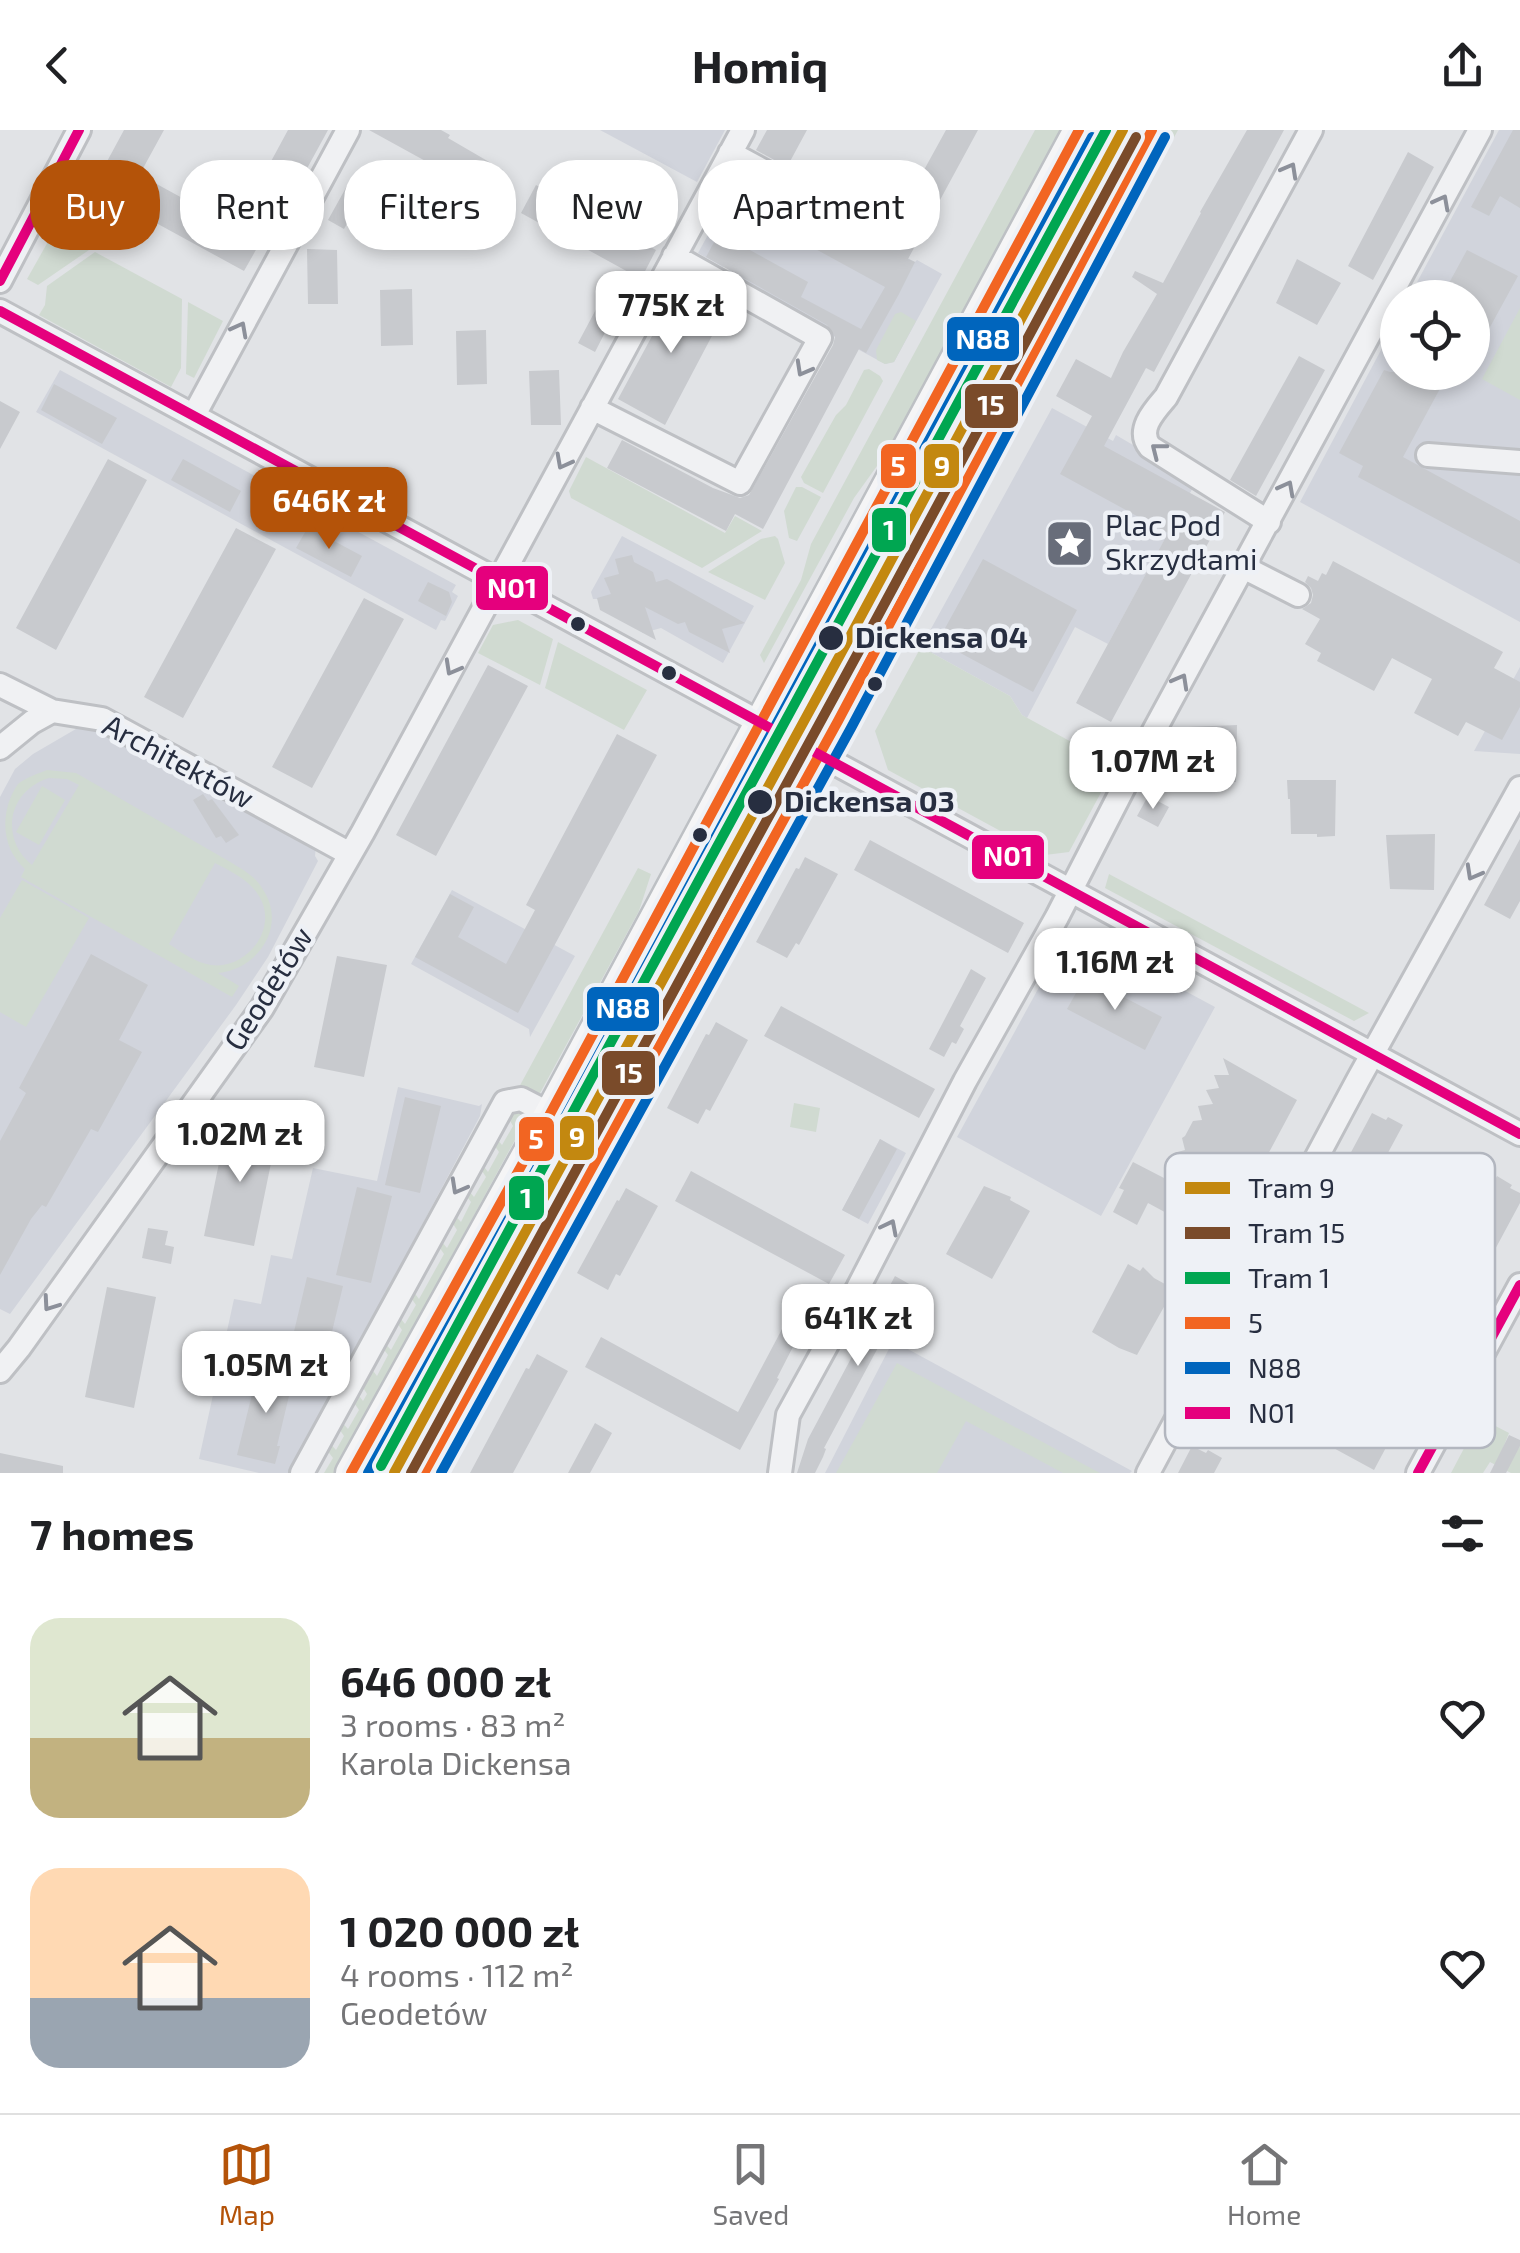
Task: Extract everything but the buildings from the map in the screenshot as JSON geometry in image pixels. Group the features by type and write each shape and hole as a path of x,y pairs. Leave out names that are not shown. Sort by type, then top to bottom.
{"main road":[{"path":"350,1473 550,1114 1079,130"},
{"path":"424,1473 820,755 1152,130"}],"street":[{"path":"0,281 79,130"},
{"path":"194,415 348,130"},
{"name":"Geodetów","path":"0,1371 9,1343 262,1008 350,854 743,130"},
{"path":"1269,522 1150,447 1144,433 1312,130"},
{"path":"780,1473 788,1415 1480,130"},
{"path":"730,153 743,160"},
{"path":"592,408 740,483 820,338 674,256"},
{"path":"0,311 1520,1134"},
{"path":"1428,455 1520,462"},
{"path":"1244,568 1298,595"},
{"name":"Architektów","path":"0,685 52,711 102,719 350,854"},
{"path":"0,748 52,711"},
{"path":"1320,1153 1520,788"},
{"path":"302,1473 505,1102 521,1099 550,1114"},
{"path":"1495,1331 1520,1285"},
{"path":"1148,1473 1165,1441"},
{"path":"1418,1473 1432,1448"}],"shaded area":[{"path":"600,130 725,130 709,160 698,160 697,182 678,172 678,160 656,160"},
{"path":"1035,130 1062,130 892,445 854,498 764,663 760,655 801,580 811,544"},
{"path":"1097,130 1105,130 887,536 878,531"},
{"path":"1105,130 1126,130 820,701 802,691"},
{"path":"1126,130 1136,130 827,702 821,699"},
{"path":"1164,130 1178,130 924,606 921,604 930,575"},
{"path":"1499,130 1520,130 1520,622 1300,502 1380,352 1380,390 1490,390 1490,280 1418,280"},
{"path":"43,250 89,250 38,285 27,279"},
{"path":"700,250 738,250 723,267 698,253"},
{"path":"739,250 892,250 942,274 894,362 885,364 725,277"},
{"path":"95,252 182,299 181,368 171,387 39,315 45,305 47,286"},
{"path":"188,302 223,321 194,378 186,374"},
{"path":"1520,308 1520,400 1490,383 1490,364"},
{"path":"901,312 916,321 894,362 885,364 877,360 876,350 895,314"},
{"path":"869,369 883,381 823,493 804,483 801,477 864,370"},
{"path":"60,370 456,585 452,592 458,596 445,621 441,620 436,630 36,412"},
{"path":"1052,408 1113,441 1116,435 1196,482 1108,644 1075,627 1027,718 1010,696 921,647"},
{"path":"586,457 725,533 735,516 762,531 702,568 571,498 569,491"},
{"path":"796,487 821,497 797,541 789,538 784,511"},
{"path":"622,536 754,606 723,663 661,628 643,633 593,599 591,592"},
{"path":"775,536 785,563 765,600 708,572 761,539"},
{"path":"518,620 553,639 540,685 478,653 493,625"},
{"path":"558,642 647,690 624,730 545,688"},
{"path":"921,647 1010,696 1022,715 1110,763 1112,772 1069,852 1045,855 888,770 875,731"},
{"path":"1520,667 1520,754 1474,751"},
{"path":"81,726 97,729 316,846 318,861 268,957 236,1005 10,1314 0,1309 0,797 15,769"},
{"path":"47,770 76,773 232,863 259,884 269,902 270,930 257,954 233,970 218,973 239,986 232,997 21,877 25,869 11,850 5,828 8,805 18,784","holes":["49,778 67,779 79,785 32,865 15,842 13,817 24,793","215,863 250,885 264,908 265,921 256,944 247,954 224,965 200,962 169,944"]},
{"path":"749,775 755,778 376,1473 367,1473"},
{"path":"755,778 772,786 399,1473 376,1473"},
{"path":"42,786 65,800 39,845 16,832"},
{"path":"638,868 651,874 639,911 539,1095 533,1097 518,1089"},
{"path":"1109,874 1369,1013 1354,1021 1105,888"},
{"path":"22,880 89,918 26,1027 0,1012 0,918"},
{"path":"452,890 575,956 530,1037 529,1029 411,964"},
{"path":"1079,934 1215,1007 1101,1216 957,1137 1066,938"},
{"path":"694,947 403,1473 399,1473 682,951"},
{"path":"398,1087 482,1104 480,1116 290,1473 259,1473 199,1459 234,1299 261,1304 271,1255 292,1259 313,1168 377,1181"},
{"path":"794,1103 820,1108 816,1132 790,1127"},
{"path":"509,1107 527,1111 528,1116 334,1473 324,1473 333,1458 323,1445 326,1439 336,1450 344,1436 335,1423 338,1418 348,1429 359,1410 350,1397 354,1389 363,1401 367,1394 359,1381 368,1364 377,1376 388,1355 379,1343 381,1339 391,1350 402,1330 393,1317 396,1313 405,1324 416,1305 407,1292 410,1287 419,1299 444,1254 435,1241 437,1236 447,1248 457,1230 448,1216 451,1211 461,1222 471,1202 462,1190 465,1186 474,1197 486,1177 477,1163 479,1160 488,1172 499,1152 490,1139 493,1134 502,1145 513,1126 505,1112"},
{"path":"880,1139 906,1153 868,1224 842,1210"},
{"path":"893,1341 1132,1471 825,1473"},
{"path":"897,1363 1100,1473 1063,1473 966,1421 937,1473 836,1473"},
{"path":"1495,1426 1509,1433 1503,1448 1515,1454 1520,1446 1520,1473 1511,1473 1490,1462 1483,1473 1451,1473 1464,1448 1495,1448"}],"tram line":[{"name":"1","path":"381,1466 1106,130"},
{"name":"9","path":"394,1473 1123,130"},
{"name":"15","path":"411,1473 1136,137"}],"transit line":[{"name":"N01","path":"0,281 79,130"},
{"name":"5","path":"351,1473 550,1114 1079,130"},
{"name":"5","path":"424,1473 838,721 1152,130"},
{"name":"N88","path":"368,1473 563,1121 1092,137"},
{"name":"N88","path":"441,1473 851,728 1165,137"},
{"name":"N01","path":"0,311 1520,1134"},
{"name":"N01","path":"1495,1331 1520,1285"},
{"name":"N01","path":"1418,1473 1432,1448"}],"place":[{"name":"Plac Pod Skrzydłami","path":"1070,543"},
{"name":"Dickensa 04","path":"831,638"},
{"name":"Dickensa 03","path":"760,802"}]}
